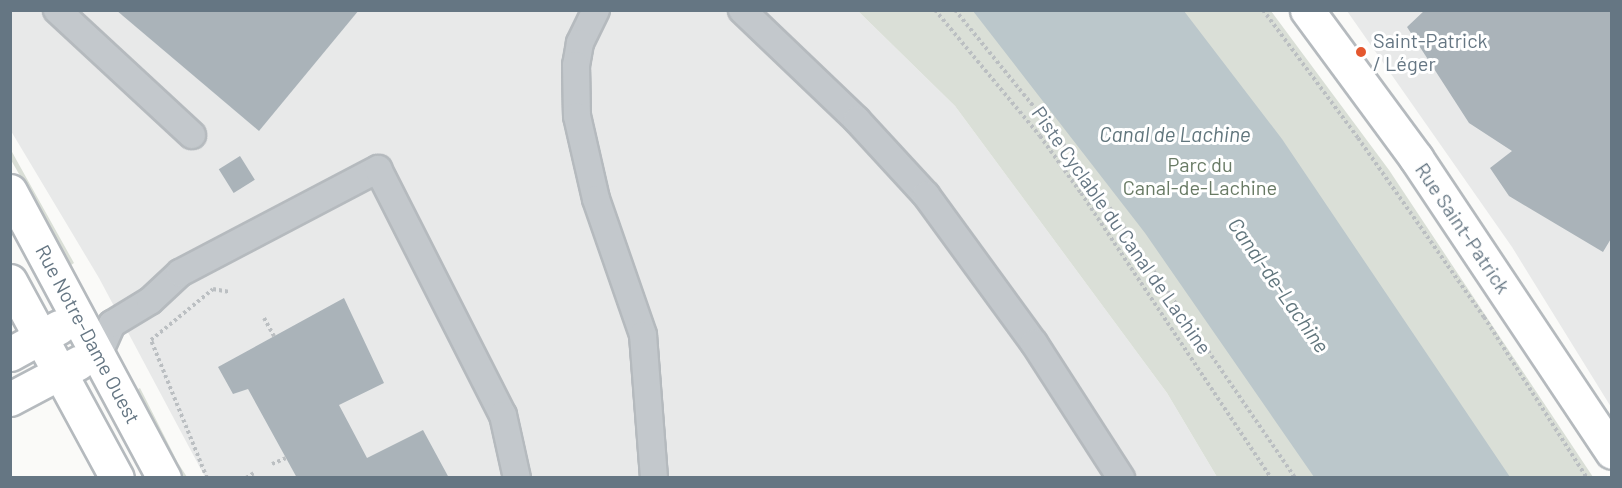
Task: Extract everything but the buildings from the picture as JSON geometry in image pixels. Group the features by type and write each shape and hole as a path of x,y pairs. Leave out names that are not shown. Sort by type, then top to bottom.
{"main road":[{"name":"Rue Saint-Patrick","path":"1307,10 1416,158 1611,452"},
{"name":"Rue Notre-Dame Ouest","path":"10,191 79,315 105,338 164,477"},
{"path":"10,281 117,477"},
{"path":"10,354 79,315"},
{"path":"10,399 61,373 105,338"}],"lane":[{"path":"57,10 192,135"},
{"path":"596,10 580,43 576,65 577,116 596,199 643,335 654,477"},
{"path":"742,10 856,120 926,195 1035,343 1121,477"},
{"path":"105,338 198,261 378,169 503,415 517,477"}],"path":[{"name":"Piste Cyclable du Canal de Lachine","path":"935,10 1033,127 1082,193 1162,308 1271,477"},
{"path":"955,10 1053,130 1120,222 1295,477"},
{"path":"1263,10 1358,138 1484,317 1587,477"},
{"path":"207,477 152,340 213,289 230,292"},
{"path":"264,318 274,336"},
{"path":"272,464 286,458"},
{"path":"246,477 254,473"}],"shaded area":[{"path":"11,11 858,11 955,106 1167,393 1217,477 205,477 99,278 11,131"},
{"path":"1347,11 1611,11 1611,407 1512,247"}],"green space":[{"name":"Parc du Canal-de-Lachine","path":"858,11 1271,11 1389,170 1593,477 1217,477 1167,393 955,106"},
{"path":"11,150 74,263 71,265 11,160"},
{"path":"140,388 187,477 182,477 136,390"}],"water":[{"name":"Canal de Lachine","path":"973,11 1184,11 1282,139 1510,477 1314,477 1145,233"}],"place":[{"name":"Saint-Patrick / Léger","path":"1361,52"}],"water label":[{"name":"Canal-de-Lachine","path":"1279,285"}]}
